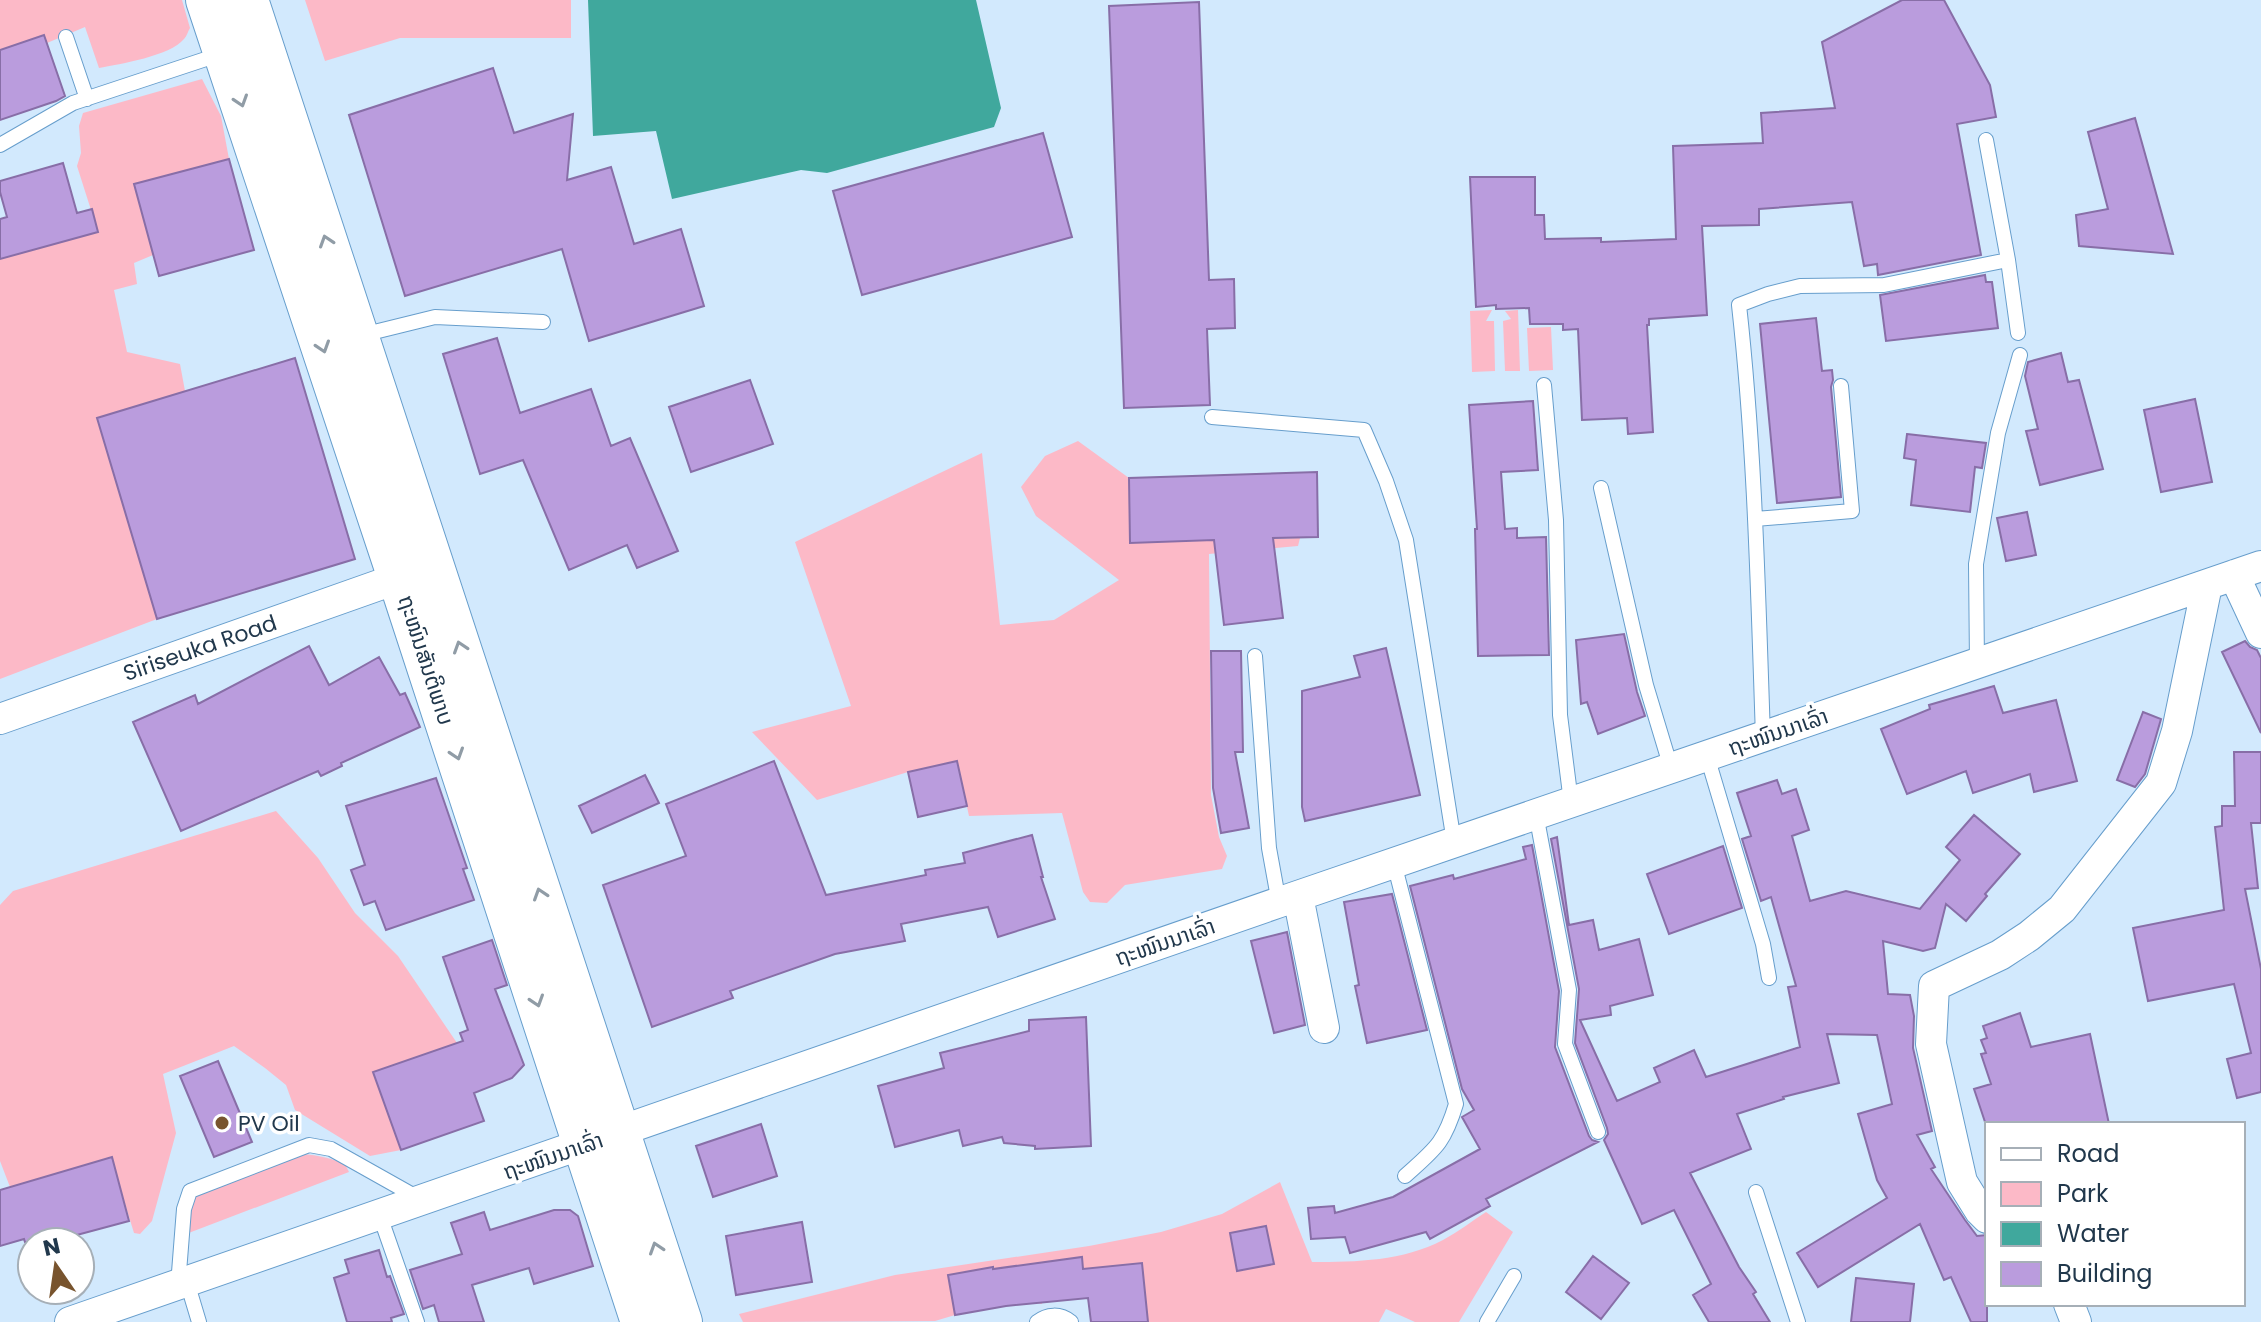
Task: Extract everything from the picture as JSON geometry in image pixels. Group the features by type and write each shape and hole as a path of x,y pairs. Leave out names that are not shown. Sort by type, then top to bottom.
{"street":[{"name":"ຖະໜົນສັນຕິພາບ","path":"207,0 399,578 601,1140 681,1322"},
{"name":"ຖະໜົນສັນຕິພາບ","path":"247,0 358,336 601,1140 642,1322"},
{"name":"ຖະໜົນນາເລົ່າ","path":"70,1322 1288,899 2234,575"},
{"path":"2234,575 2261,633"},
{"path":"1985,1216 1962,1182 1931,1044 1934,986 2000,955 2062,909 2161,783 2234,575"},
{"name":"Siriseuka Road","path":"0,719 399,578"},
{"path":"1288,899 1324,1028"}],"lane":[{"path":"66,37 87,99"},
{"path":"0,145 73,103 225,53"},
{"path":"1986,140 2018,333"},
{"path":"1763,737 1749,397 1739,305 1800,286 1884,285 2008,260"},
{"path":"358,336 435,317 543,322"},
{"path":"1977,665 1976,564 1998,433 2020,355"},
{"path":"1544,385 1556,520 1560,715 1571,802"},
{"path":"1755,519 1852,511 1841,386"},
{"path":"1212,417 1364,430 1406,540 1454,842"},
{"path":"1601,488 1646,685 1671,768"},
{"path":"1255,656 1269,848 1288,899"},
{"path":"1707,756 1763,944 1769,978"},
{"path":"1536,814 1569,990 1565,1044 1598,1132"},
{"path":"1394,863 1456,1104 1449,1128 1438,1146 1405,1176"},
{"path":"199,1322 183,1284 184,1209 190,1191 309,1145 331,1149 424,1201"},
{"path":"1756,1192 1798,1322"},
{"path":"380,1216 417,1322"},
{"path":"1487,1322 1514,1276"},
{"path":"1037,1322 1051,1315 1071,1322"}],"green space":[{"path":"0,0 182,0 190,28 184,39 168,50 99,68 85,27 47,43 43,35 0,50"},
{"path":"305,0 571,0 571,38 400,38 325,61"},
{"path":"202,79 221,116 229,159 134,184 153,255 134,263 137,284 114,290 127,352 180,364 185,391 97,418 157,619 0,679 0,251 3,258 98,232 77,166 81,153 79,126 83,113"},
{"path":"1492,310 1486,321 1494,321 1495,371 1472,372 1470,311"},
{"path":"1518,310 1520,371 1505,371 1503,321 1511,319 1505,311"},
{"path":"1551,327 1553,370 1529,371 1527,328"},
{"path":"1078,441 1129,478 1131,543 1300,538 1298,546 1209,554 1211,795 1219,837 1227,856 1222,869 1125,885 1107,903 1090,902 1083,892 1062,813 969,816 957,761 908,772 817,800 752,732 851,706 795,542 982,453 1000,625 1054,620 1119,580 1036,516 1021,487 1045,456"},
{"path":"276,811 318,858 355,913 398,956 457,1043 374,1072 401,1150 370,1156 295,1110 286,1085 234,1046 163,1074 176,1133 152,1221 140,1234 134,1233 111,1158 10,1187 0,1161 0,905 13,891"},
{"path":"294,1154 333,1159 345,1164 349,1172 186,1234 186,1212 197,1192"},
{"path":"1280,1182 1312,1262 1363,1261 1412,1252 1443,1240 1486,1212 1513,1232 1459,1322 1415,1322 1386,1309 1379,1322 1148,1322 1142,1263 1086,1269 1087,1298 1082,1258 1036,1263 1042,1304 1002,1275 1006,1307 1000,1307 993,1267 948,1275 955,1315 935,1321 743,1322 739,1314 895,1275 1089,1246 1161,1232 1222,1214","holes":["1266,1226 1273,1264 1238,1271 1230,1233"]}],"water":[{"path":"588,0 976,0 1001,108 994,127 827,173 801,170 672,199 656,131 593,136"}],"building":[{"path":"1902,0 1944,0 1990,85 1996,117 1957,124 1981,255 1878,275 1877,264 1864,266 1852,202 1759,209 1759,225 1702,226 1707,315 1649,319 1647,325 1653,432 1628,434 1627,418 1582,420 1578,329 1563,330 1563,324 1530,324 1529,308 1476,307 1470,177 1535,177 1535,215 1544,215 1545,239 1601,238 1601,242 1676,239 1673,146 1763,143 1761,113 1835,108 1822,42"},
{"path":"1199,2 1209,280 1234,279 1235,328 1207,329 1210,405 1124,408 1109,6"},
{"path":"44,35 65,96 0,120 0,50"},
{"path":"493,68 514,133 573,114 567,180 611,167 634,244 681,229 704,306 589,341 562,249 405,296 349,115"},
{"path":"2135,118 2173,254 2079,246 2076,215 2108,209 2088,132"},
{"path":"1043,133 1072,237 862,295 833,191"},
{"path":"229,159 254,250 159,276 134,184"},
{"path":"63,163 77,213 92,209 98,232 0,259 0,219 7,217 0,181"},
{"path":"1985,275 1986,282 1992,282 1998,328 1886,341 1880,295"},
{"path":"1816,318 1822,371 1832,370 1841,497 1777,503 1760,324"},
{"path":"497,338 520,413 591,389 611,446 630,438 678,551 637,568 627,545 569,570 523,460 480,474 443,354"},
{"path":"2061,353 2068,382 2079,380 2103,469 2040,485 2026,431 2038,429 2025,376 2028,362"},
{"path":"295,358 355,559 157,619 97,418"},
{"path":"750,380 773,444 691,472 669,407"},
{"path":"2195,399 2212,482 2161,492 2144,410"},
{"path":"1533,401 1538,470 1501,472 1505,529 1517,528 1517,538 1546,537 1549,655 1478,656 1477,529 1469,405"},
{"path":"1907,434 1986,443 1982,468 1975,467 1970,512 1911,505 1916,460 1904,458"},
{"path":"1317,472 1318,537 1273,538 1283,618 1224,625 1214,540 1130,543 1129,478"},
{"path":"2027,512 2036,555 2006,561 1997,518"},
{"path":"1624,634 1645,716 1598,734 1587,702 1581,704 1576,640"},
{"path":"2245,641 2257,650 2261,658 2261,733 2222,652"},
{"path":"309,646 329,685 379,657 400,695 405,693 420,727 341,763 342,766 321,776 318,771 181,831 133,722 195,695 198,704"},
{"path":"1386,648 1420,795 1305,821 1302,807 1302,691 1360,677 1354,656"},
{"path":"1211,651 1241,651 1243,752 1235,752 1249,828 1221,833 1213,788"},
{"path":"1994,686 2003,713 2056,700 2077,781 2034,792 2030,774 1973,793 1966,771 1907,794 1881,729 1930,709 1929,705"},
{"path":"2143,712 2161,719 2145,774 2135,787 2117,780"},
{"path":"2234,752 2261,752 2261,823 2251,823 2258,888 2245,889 2261,969 2261,1092 2237,1098 2227,1059 2251,1053 2234,984 2148,1001 2133,928 2224,910 2215,827 2222,826 2222,806 2235,806"},
{"path":"774,761 826,895 926,875 925,870 965,863 963,853 1032,835 1041,877 1055,919 998,937 988,907 901,924 905,941 835,954 730,991 733,998 652,1027 603,885 686,856 666,804"},
{"path":"957,761 967,806 918,817 908,772"},
{"path":"645,775 659,803 592,833 579,806"},
{"path":"436,778 467,868 463,869 474,900 386,930 375,901 364,905 351,870 365,865 346,806"},
{"path":"1777,780 1782,794 1796,789 1809,830 1792,836 1810,901 1846,891 1920,909 1960,860 1946,847 1974,815 2020,854 1966,921 1946,904 1935,948 1923,951 1883,941 1888,994 1910,995 1914,1016 1913,1048 1932,1131 1917,1135 1935,1167 1931,1169 1965,1220 1977,1236 1985,1235 1987,1322 1971,1322 1951,1277 1944,1280 1920,1224 1818,1287 1797,1253 1887,1198 1877,1180 1858,1114 1892,1104 1877,1035 1827,1034 1839,1083 1783,1097 1737,1114 1751,1149 1690,1173 1770,1322 1709,1322 1693,1295 1711,1284 1674,1210 1642,1224 1604,1140 1608,1134 1607,1128 1575,1043 1579,989 1551,839 1557,837 1569,925 1593,920 1599,950 1639,939 1653,995 1610,1006 1611,1015 1580,1020 1617,1101 1660,1082 1654,1068 1694,1050 1706,1077 1800,1047 1788,987 1796,986 1771,897 1761,901 1742,839 1751,836 1737,793"},
{"path":"1532,845 1559,991 1555,1047 1589,1136 1598,1142 1486,1199 1490,1206 1430,1239 1426,1232 1350,1253 1345,1237 1311,1239 1308,1208 1334,1206 1335,1213 1393,1197 1480,1149 1462,1117 1474,1110 1462,1089 1410,886 1453,875 1454,879 1526,859 1523,847"},
{"path":"1723,846 1742,908 1669,934 1647,874"},
{"path":"1392,894 1427,1030 1367,1043 1355,986 1359,985 1344,902"},
{"path":"1287,932 1305,1025 1274,1033 1251,941"},
{"path":"492,940 507,985 495,989 524,1065 512,1078 474,1093 484,1121 401,1150 373,1072 463,1041 460,1033 468,1030 443,957"},
{"path":"2020,1013 2031,1047 2090,1034 2109,1122 1985,1122 1974,1089 1991,1084 1981,1054 1986,1053 1981,1040 1987,1038 1983,1026"},
{"path":"1086,1017 1091,1146 1035,1149 1035,1146 1004,1143 1002,1137 963,1146 959,1130 895,1147 878,1086 944,1068 940,1053 1029,1031 1029,1020"},
{"path":"218,1061 252,1142 214,1157 180,1076"},
{"path":"761,1124 777,1176 713,1197 696,1146"},
{"path":"112,1157 129,1221 96,1230 96,1226 16,1226 16,1241 0,1246 0,1190"},
{"path":"554,1210 570,1210 578,1216 593,1266 534,1284 529,1268 472,1285 484,1322 439,1322 434,1305 423,1309 410,1270 462,1254 451,1223 484,1212 490,1230"},
{"path":"802,1222 812,1282 736,1295 726,1236"},
{"path":"1266,1226 1274,1264 1237,1271 1230,1233"},
{"path":"379,1250 404,1314 391,1318 392,1322 347,1322 334,1278 349,1273 345,1260"},
{"path":"1593,1256 1629,1283 1601,1319 1566,1292"},
{"path":"1082,1257 1083,1269 1142,1263 1148,1322 1091,1322 1088,1298 1006,1306 955,1315 948,1275"},
{"path":"1856,1278 1914,1284 1910,1322 1851,1322"}],"place":[{"name":"PV Oil","path":"222,1123"}]}
